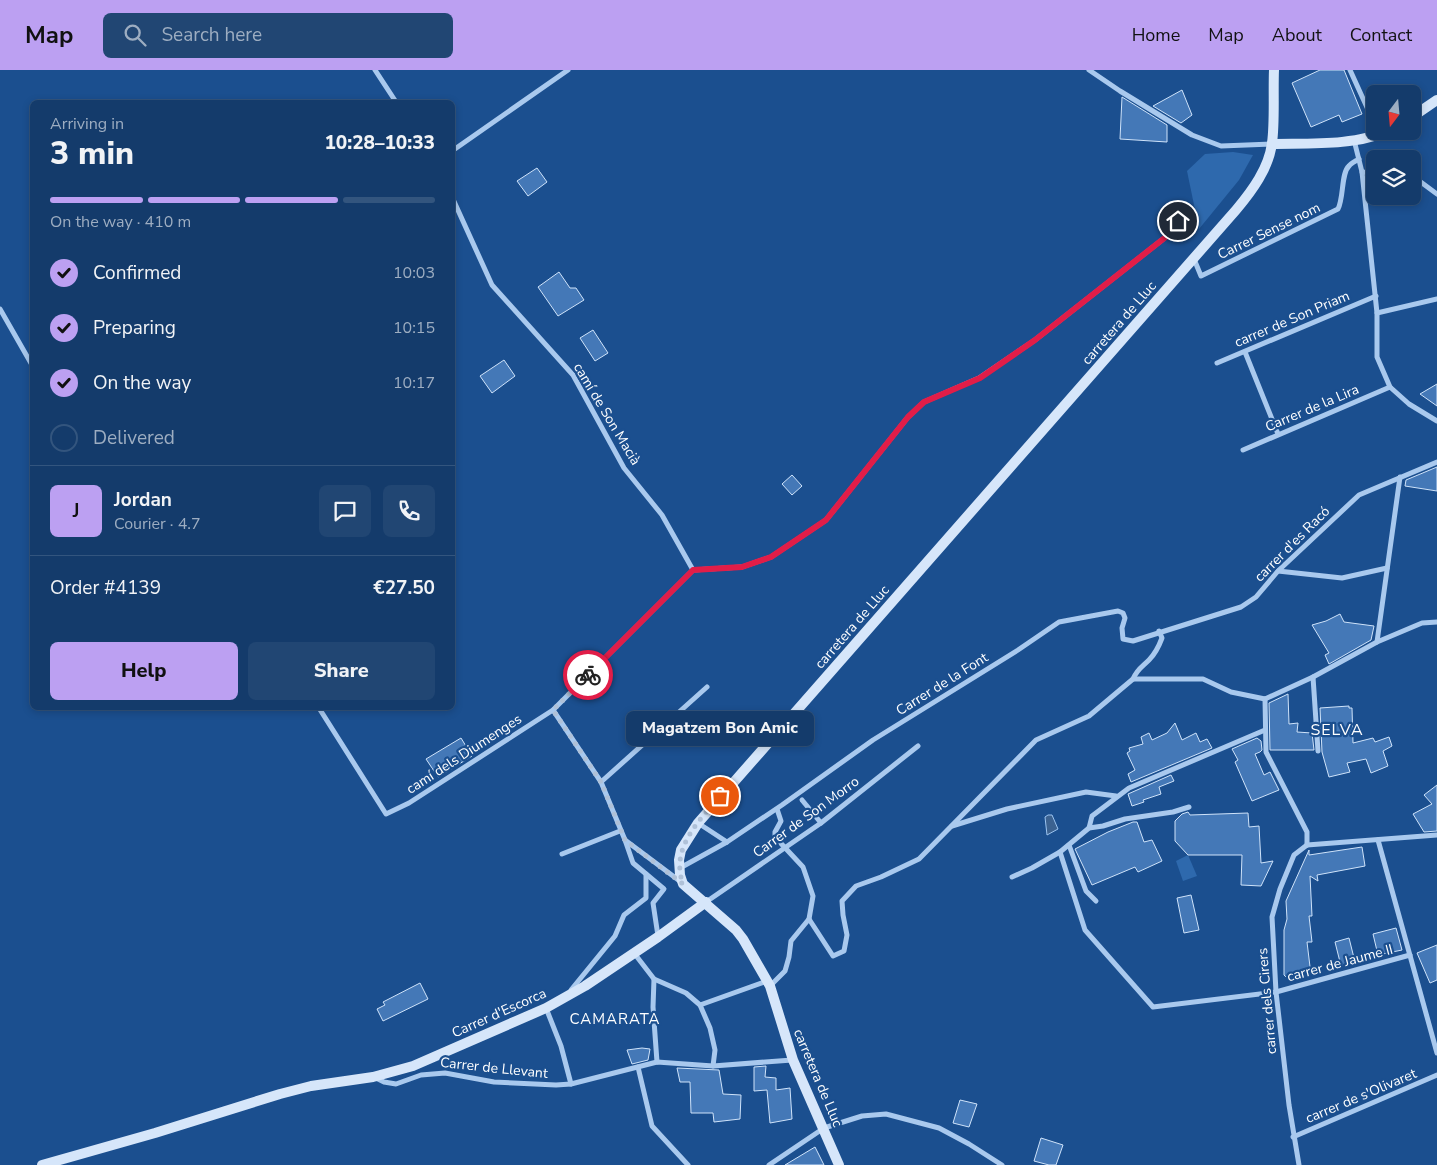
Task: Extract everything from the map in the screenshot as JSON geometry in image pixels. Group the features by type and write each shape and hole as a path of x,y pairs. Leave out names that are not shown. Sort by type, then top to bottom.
{"main road":[{"name":"carretera de Lluc","path":"839,1165 793,1060 768,983 744,939 706,902 683,884 679,869 682,850 698,823 1253,189 1272,144 1274,70"},
{"path":"1421,111 1437,100"},
{"path":"1272,144 1354,140 1366,136"},
{"name":"Carrer d'Escorca","path":"42,1165 155,1133 280,1094 311,1086 373,1077 413,1066 546,1008 585,986 706,902"}],"street":[{"path":"375,70 395,100"},
{"path":"455,149 568,70"},
{"path":"1089,70 1192,135 1221,146 1272,144"},
{"path":"1350,70 1366,103"},
{"path":"1354,140 1362,172 1378,312 1377,357 1390,387 1409,404 1437,422"},
{"name":"Carrer Sense nom","path":"1194,258 1201,276 1338,210 1342,202 1344,174 1348,166 1359,159"},
{"path":"1362,172 1366,172"},
{"path":"1421,182 1437,194"},
{"name":"camí de Son Macià","path":"455,204 492,284 574,375 624,468 662,515 693,570"},
{"path":"693,570 742,567 771,557 826,520 908,417 924,402 980,378 1035,340 1167,236 1189,207"},
{"name":"carrer de Son Priam","path":"1217,363 1376,296"},
{"path":"1378,312 1437,299"},
{"path":"0,309 30,362"},
{"path":"1244,352 1278,434"},
{"name":"Carrer de la Lira","path":"1243,450 1390,387"},
{"name":"carrer d'es Racó","path":"1159,631 1241,607 1256,597 1278,571 1359,496 1437,462"},
{"path":"1377,642 1400,477"},
{"path":"1278,571 1342,578 1387,568"},
{"name":"camí dels Diumenges","path":"320,710 386,814 409,803 553,710 693,570"},
{"name":"Carrer de la Font","path":"679,869 727,842 777,809 873,740 1018,650 1059,622 1118,611 1124,613 1123,638 1133,641 1159,631"},
{"path":"1133,679 1202,679 1231,692 1265,699 1313,677 1377,642 1422,623 1437,622"},
{"path":"809,919 833,956 844,951 847,935 842,915 842,901 856,886 881,877 919,859 1036,740 1089,716 1133,679 1137,670 1149,660 1158,648 1162,638 1159,631"},
{"path":"1313,677 1318,751"},
{"path":"601,782 707,687"},
{"path":"1265,699 1266,752 1306,832 1307,845 1437,835"},
{"path":"553,710 601,782 633,863 664,889 654,903 658,937"},
{"path":"1089,828 1092,816 1129,788 1266,730"},
{"name":"Carrer de Son Morro","path":"706,902 821,823 918,746"},
{"path":"951,826 1007,809 1086,792 1117,796"},
{"path":"802,800 821,823"},
{"path":"1012,877 1060,852 1089,828 1173,812 1189,807"},
{"path":"700,1005 768,983 785,971 790,957 791,941 809,919 813,896 803,867 775,837 775,832 781,821 777,809"},
{"path":"698,823 727,842"},
{"path":"562,854 620,831"},
{"path":"625,840 683,884"},
{"path":"1378,840 1437,1053"},
{"path":"1069,845 1086,891 1096,901"},
{"name":"carrer dels Cirers","path":"1299,1165 1293,1137 1276,992 1272,917 1280,889 1294,855 1307,845"},
{"name":"carrer de Jaume II","path":"1060,852 1085,930 1152,1007 1276,992 1410,955"},
{"path":"563,998 576,985 615,936 624,916 646,898 646,874"},
{"path":"634,953 654,979 686,993 700,1005 710,1028 715,1050 713,1066"},
{"path":"654,979 653,1007 657,1062"},
{"path":"546,1008 561,1046 571,1084"},
{"name":"Carrer de Llevant","path":"373,1077 384,1082 396,1084 421,1075 445,1073 494,1082 541,1085 571,1084 657,1062 713,1066 793,1060"},
{"path":"638,1068 652,1126 688,1165"},
{"name":"carrer de s'Olivaret","path":"1293,1137 1437,1075"},
{"path":"769,1165 824,1128 862,1116 886,1114 939,1128 1002,1165"}],"shaded area":[{"path":"1233,152 1253,155 1239,180 1199,229 1187,171 1205,154"},
{"path":"1052,815 1058,829 1047,835 1045,817"},
{"path":"1188,855 1197,876 1183,881 1176,861"}],"building":[{"path":"1320,70 1344,70 1362,114 1342,122 1339,115 1311,127 1292,83"},
{"path":"1182,90 1192,115 1181,123 1153,106"},
{"path":"1122,97 1167,125 1167,142 1120,139"},
{"path":"537,168 547,182 528,196 517,181"},
{"path":"559,272 570,288 576,288 584,300 558,316 538,287"},
{"path":"593,330 608,353 595,361 580,338"},
{"path":"504,360 515,376 492,393 480,376"},
{"path":"1437,384 1437,406 1420,394"},
{"path":"1437,467 1437,491 1405,486 1406,480"},
{"path":"792,475 802,486 792,495 782,484"},
{"path":"1340,614 1344,622 1374,626 1371,640 1329,664 1325,655 1329,653 1312,625"},
{"path":"1288,694 1289,724 1298,723 1297,732 1312,733 1314,750 1270,750 1269,703"},
{"path":"1349,706 1349,708 1352,708 1353,743 1373,738 1375,742 1389,737 1392,746 1383,751 1388,766 1371,773 1366,759 1347,763 1350,772 1329,777 1322,752 1320,708"},
{"path":"1175,723 1182,740 1196,733 1200,742 1207,739 1212,748 1131,782 1128,774 1135,770 1127,753 1130,751 1129,748 1143,744 1141,737 1149,733 1152,740 1167,733"},
{"path":"461,738 472,756 438,777 426,759"},
{"path":"1257,738 1261,741 1262,750 1255,754 1264,775 1270,772 1279,790 1252,801 1235,762 1238,760 1232,749"},
{"path":"1171,775 1174,781 1159,787 1161,794 1132,806 1128,794"},
{"path":"1437,785 1437,831 1424,832 1413,814 1432,804 1424,795"},
{"path":"1188,812 1190,815 1248,813 1249,827 1259,826 1261,863 1273,861 1261,886 1241,885 1242,855 1188,855 1175,841 1175,821 1182,814"},
{"path":"1133,822 1137,822 1144,842 1152,840 1162,861 1138,872 1135,867 1092,885 1075,849"},
{"path":"1362,847 1365,866 1317,875 1318,881 1310,876 1312,916 1309,916 1312,942 1307,942 1311,975 1289,980 1284,975 1286,901 1309,850 1309,855"},
{"path":"1191,895 1199,930 1184,933 1177,898"},
{"path":"1396,928 1402,950 1378,955 1373,934"},
{"path":"1349,938 1355,962 1341,966 1335,942"},
{"path":"1437,945 1437,980 1430,983 1417,953"},
{"path":"420,983 428,999 383,1021 377,1009 385,1005 383,1002"},
{"path":"650,1049 648,1060 632,1064 627,1050"},
{"path":"766,1066 765,1077 776,1078 776,1090 790,1088 792,1119 770,1123 767,1090 754,1091 754,1067"},
{"path":"677,1068 719,1070 723,1094 741,1095 740,1119 714,1122 713,1113 691,1113 690,1082 680,1082"},
{"path":"960,1100 977,1104 969,1127 953,1123"},
{"path":"1041,1138 1063,1145 1056,1165 1034,1161"},
{"path":"815,1147 824,1165 785,1165"}],"way so far":[{"path":"588,675 553,710 601,782 625,840 683,884 679,869 682,850 698,823 720,796"}],"place":[{"name":"Magatzem Bon Amic","path":"720,796"}],"district":[{"name":"SELVA","path":"1337,730"},
{"name":"CAMARATA","path":"615,1019"}],"route":[{"path":"588,675 693,570 742,567 771,557 826,520 908,417 924,402 980,378 1035,340 1167,236 1178,221"}]}
